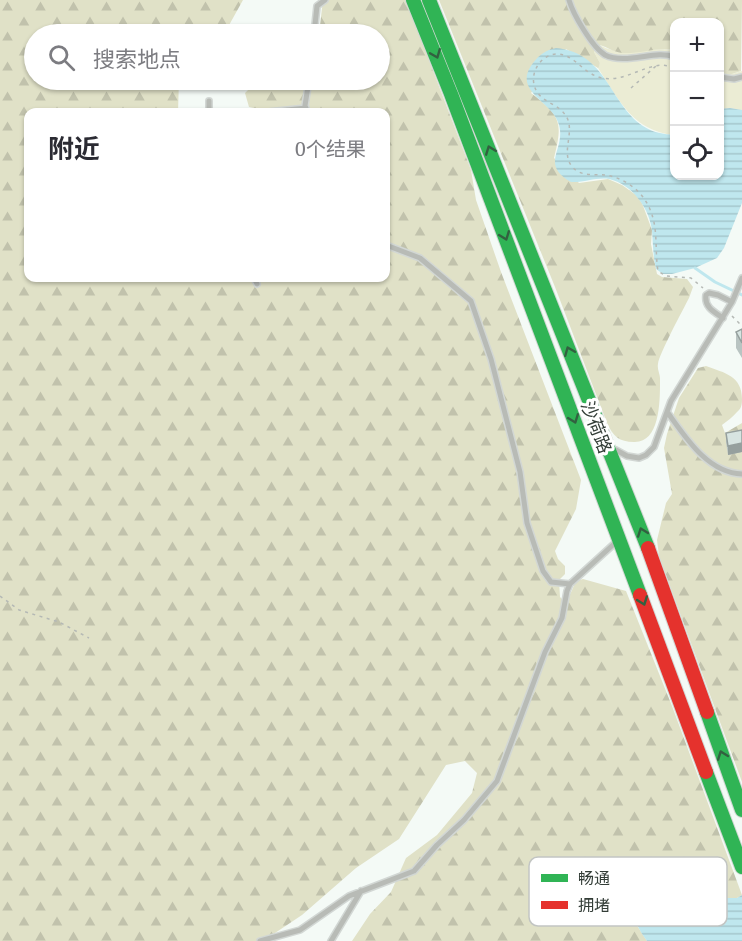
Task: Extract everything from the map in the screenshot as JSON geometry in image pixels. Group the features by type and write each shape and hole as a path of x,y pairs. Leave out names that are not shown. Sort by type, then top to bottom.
{"main road":[{"name":"沙荷路","path":"413,0 456,105 742,867"},
{"name":"沙荷路","path":"429,0 637,519 742,810"}],"lane":[{"path":"315,24 317,6 325,0"},
{"path":"569,0 573,11 595,46 605,55 618,59 670,56"},
{"path":"724,78 742,77"},
{"path":"305,108 308,90"},
{"path":"209,101 209,108"},
{"path":"390,247 420,258 471,301 491,359 520,472 527,523 543,570 551,582 570,584"},
{"path":"608,446 631,457 639,458 646,455 657,441 671,401 723,318 742,279"},
{"path":"723,318 706,304 707,293 733,300"},
{"path":"668,413 706,459 719,468 742,474"},
{"path":"260,941 300,930 349,896 414,871 464,820 497,781 545,652 562,618 570,584 620,539"},
{"path":"330,941 350,913 361,891"}],"path":[{"path":"670,66 656,66 629,76 609,79 589,72 566,55 550,55 537,65 534,86 539,95 562,109 567,117 570,128 567,153 576,170 617,178 635,189 646,202 655,225 658,271 666,276 691,278 707,293"},
{"path":"631,88 656,66"},
{"path":"727,310 742,326"},
{"path":"0,596 19,610 59,622 89,638"}],"green space":[{"path":"0,0 243,0 230,24 24,24 24,90 179,90 178,108 24,108 24,282 390,282 390,108 254,108 249,107 245,93 248,90 390,90 390,24 320,24 323,0 406,0 471,170 476,200 501,272 581,480 576,509 555,551 558,559 565,566 565,574 559,580 560,597 563,600 568,599 576,581 583,579 626,591 672,706 742,895 737,898 727,898 727,857 529,857 529,926 637,926 647,941 352,941 370,914 391,892 406,858 437,835 472,793 477,773 465,761 446,765 399,839 356,868 302,915 263,941 0,941"},
{"path":"439,0 742,0 741,71 729,75 724,73 724,18 670,18 670,50 622,53 595,44 594,52 600,63 598,68 566,49 531,93 549,108 557,121 559,128 554,158 579,183 608,179 636,195 642,203 652,230 651,244 657,274 662,277 687,279 693,287 659,359 660,397 657,418 649,435 643,440 629,442 620,439 614,435 607,423 555,287"},
{"path":"595,44 616,51 670,50 670,134 648,127 628,112 598,68 600,63 594,52"},
{"path":"742,71 742,110 724,109 724,73 729,75"},
{"path":"706,366 726,373 736,380 742,399 739,410 722,425 725,433 742,423 742,782 659,556 657,540 666,503 672,494 664,448 667,434 679,398 698,368"}],"water":[{"path":"556,48 573,52 586,59 606,80 622,105 643,126 655,132 670,135 670,180 724,180 724,109 742,110 742,203 724,248 717,258 695,268 663,274 656,269 648,214 632,192 609,179 571,182 557,169 555,163 560,134 559,125 527,82 533,63 546,52"},
{"path":"742,895 742,941 647,941 638,926 727,926 727,898 737,898"}],"building":[{"path":"742,329 742,343 736,332"},
{"path":"742,430 742,443 728,446 726,433"}],"waterway":[{"path":"695,268 715,282 742,295"}],"traffic: fast":[{"path":"413,0 451,94 640,595"},
{"path":"429,0 648,548"},
{"path":"707,712 742,810"},
{"path":"706,772 742,867"}],"traffic: jam":[{"path":"648,548 707,712"},
{"path":"640,595 706,772"}]}
